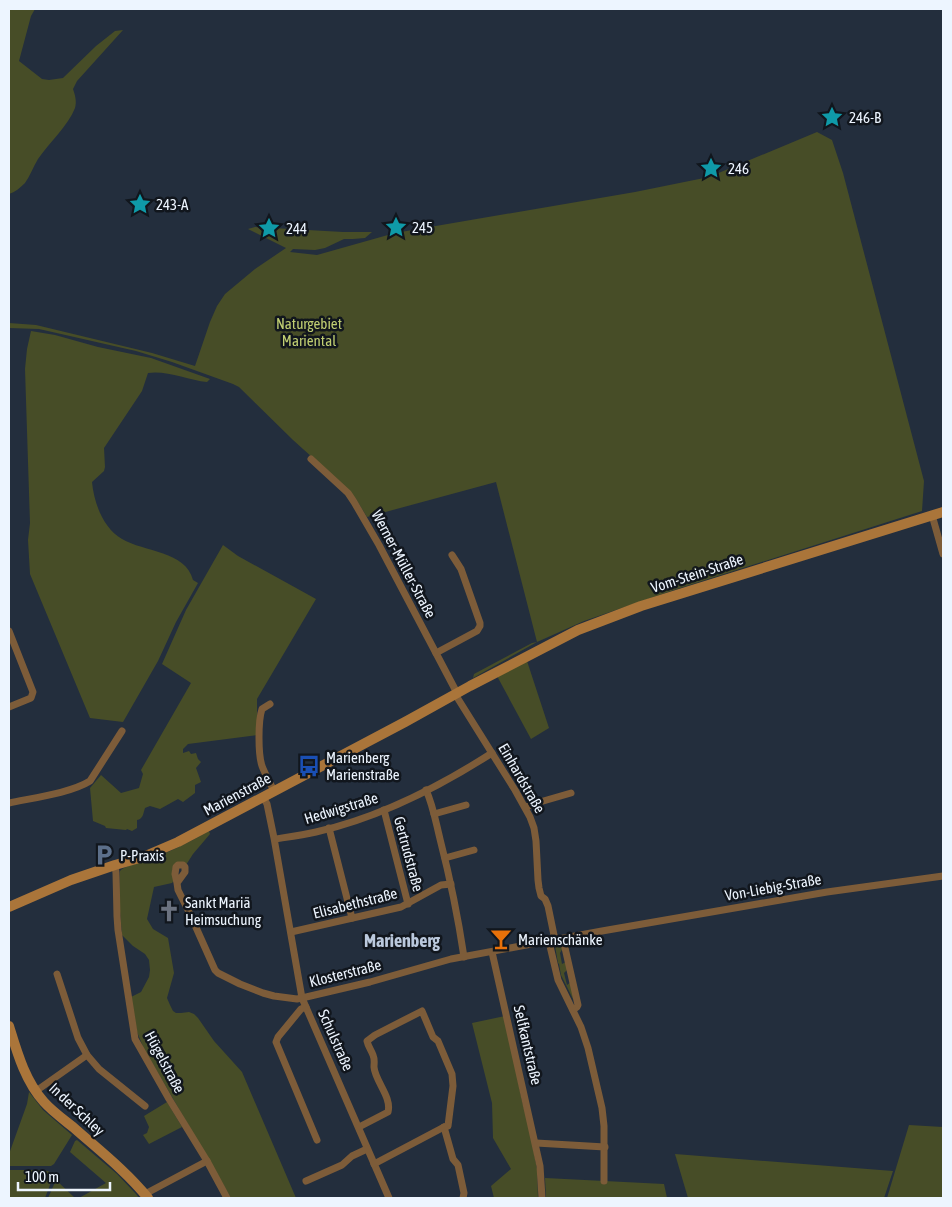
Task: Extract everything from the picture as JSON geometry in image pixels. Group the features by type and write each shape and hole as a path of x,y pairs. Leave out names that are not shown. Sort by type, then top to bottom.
{"main road":[{"name":"Vom-Stein-Straße","path":"470,686 554,642 604,620 943,512"},
{"name":"Marienstraße","path":"9,907 71,880 143,857 178,842 470,686"},
{"name":"In der Schley","path":"9,1026 24,1069 44,1102 112,1160 147,1196"}],"street":[{"name":"Werner-Müller-Straße","path":"311,458 354,502 379,545 456,694"},
{"path":"932,515 943,554"},
{"path":"436,653 476,631 480,626 461,569 452,555"},
{"path":"9,631 33,692 31,698 9,707"},
{"name":"Einhardstraße","path":"456,694 526,808 534,828 538,880 541,896 545,899 548,906 558,980 582,1027 602,1108 605,1147 604,1181"},
{"path":"270,704 262,709 260,716 260,751 261,764 274,791"},
{"path":"9,803 84,785 90,781 122,731"},
{"name":"Hedwigstraße","path":"274,839 317,832 384,810 406,801 473,766 492,753"},
{"path":"426,790 434,814 451,884 464,957"},
{"path":"526,808 533,804 571,793"},
{"name":"Schulstraße","path":"263,797 267,804 274,839 302,998 389,1198"},
{"path":"434,814 466,805"},
{"name":"Gertrudstraße","path":"384,810 408,904"},
{"path":"329,828 352,918"},
{"path":"445,858 474,850"},
{"name":"Hügelstraße","path":"115,865 118,930 135,1039 227,1198"},
{"name":"Von-Liebig-Straße","path":"608,930 827,892 943,876"},
{"name":"Klosterstraße","path":"177,883 178,890 218,973 263,993 297,999 370,982 451,959 608,930"},
{"name":"Elisabethstraße","path":"291,932 385,911 408,904 435,888 451,884"},
{"path":"563,939 578,1005 573,1010"},
{"name":"Selfkantstraße","path":"492,952 536,1143 542,1198"},
{"path":"57,974 78,1038 87,1055 99,1069 145,1106"},
{"path":"306,1007 300,1009 276,1042 317,1140"},
{"path":"358,1127 388,1112 389,1109 374,1068 375,1060 367,1041 422,1011 432,1037 438,1041 452,1074 453,1086 448,1126 374,1164"},
{"path":"36,1091 87,1055"},
{"path":"444,1127 453,1159 458,1165 464,1193 463,1198"},
{"path":"536,1143 605,1147"},
{"path":"306,1180 315,1181 342,1165 352,1156 367,1149"},
{"path":"147,1196 206,1161"}],"green space":[{"path":"9,9 35,9 31,16 19,61 42,79 63,78 96,46 115,31 123,30 77,81 73,89 76,103 72,115 38,159 25,183 9,194"},
{"name":"Naturgebiet Mariental","path":"817,132 832,140 843,173 924,481 922,511 674,590 584,621 537,642 496,482 367,517 356,499 239,387 136,351 39,329 9,328 9,323 36,325 152,353 195,366 210,322 225,294 255,269 286,248 248,229 255,227 372,232 365,238 344,239 325,248 315,250 293,249 290,252 317,255 395,233 635,192 709,177"},
{"path":"31,331 151,358 210,379 207,382 170,374 148,373 142,391 104,448 104,471 92,482 97,506 105,522 115,534 131,543 182,563 189,570 193,580 198,583 176,622 158,661 123,722 90,718 30,574 25,369"},
{"path":"223,545 238,556 316,599 257,699 257,735 188,744 183,749 183,753 189,751 191,754 196,753 201,762 196,768 201,782 195,785 195,793 183,802 178,799 160,809 150,806 145,808 142,817 137,820 137,828 132,831 106,828 93,821 90,788 101,775 121,793 139,788 143,774 141,770 191,683 162,664 186,610"},
{"path":"537,642 473,678 474,674"},
{"path":"527,661 549,728 531,739 497,676"},
{"path":"209,831 210,834 186,865 172,869 175,879 172,883 154,887 147,919 153,929 168,938 174,973 167,998 173,1011 176,1013 189,1012 194,1014 214,1041 242,1072 296,1198 231,1198 144,1049 137,1032 131,997 141,992 149,977 149,960 145,954 122,935 119,899 120,871 167,852"},
{"path":"562,944 563,948 560,953 562,964 566,962 568,969 564,973 567,985 571,982 573,999 561,975 558,963 555,946"},
{"path":"505,1016 537,1169 538,1198 494,1198 491,1186 511,1169 493,1138 492,1103 472,1023"},
{"path":"29,1092 43,1110 72,1135 51,1166 9,1166 9,1154 27,1104"},
{"path":"167,1102 182,1127 149,1144 143,1135 147,1133 149,1127 144,1116"},
{"path":"909,1125 943,1127 943,1198 887,1198"},
{"path":"77,1140 117,1174 139,1198 79,1198 106,1183 70,1152"},
{"path":"675,1154 893,1171 884,1198 688,1198"},
{"path":"9,1170 44,1170 50,1172 53,1177 45,1198 9,1198"},
{"path":"545,1178 664,1184 667,1198 546,1198"},
{"path":"56,1180 75,1198 48,1198"}],"place":[{"name":"246-B","path":"832,117"},
{"name":"246","path":"711,168"},
{"name":"243-A","path":"140,204"},
{"name":"245","path":"396,227"},
{"name":"244","path":"269,228"},
{"name":"Marienberg Marienstraße","path":"309,766"},
{"name":"P-Praxis","path":"104,855"},
{"name":"Sankt Mariä Heimsuchung","path":"169,911"},
{"name":"Marienschänke","path":"501,939"}],"district":[{"name":"Marienberg","path":"402,940"}]}
